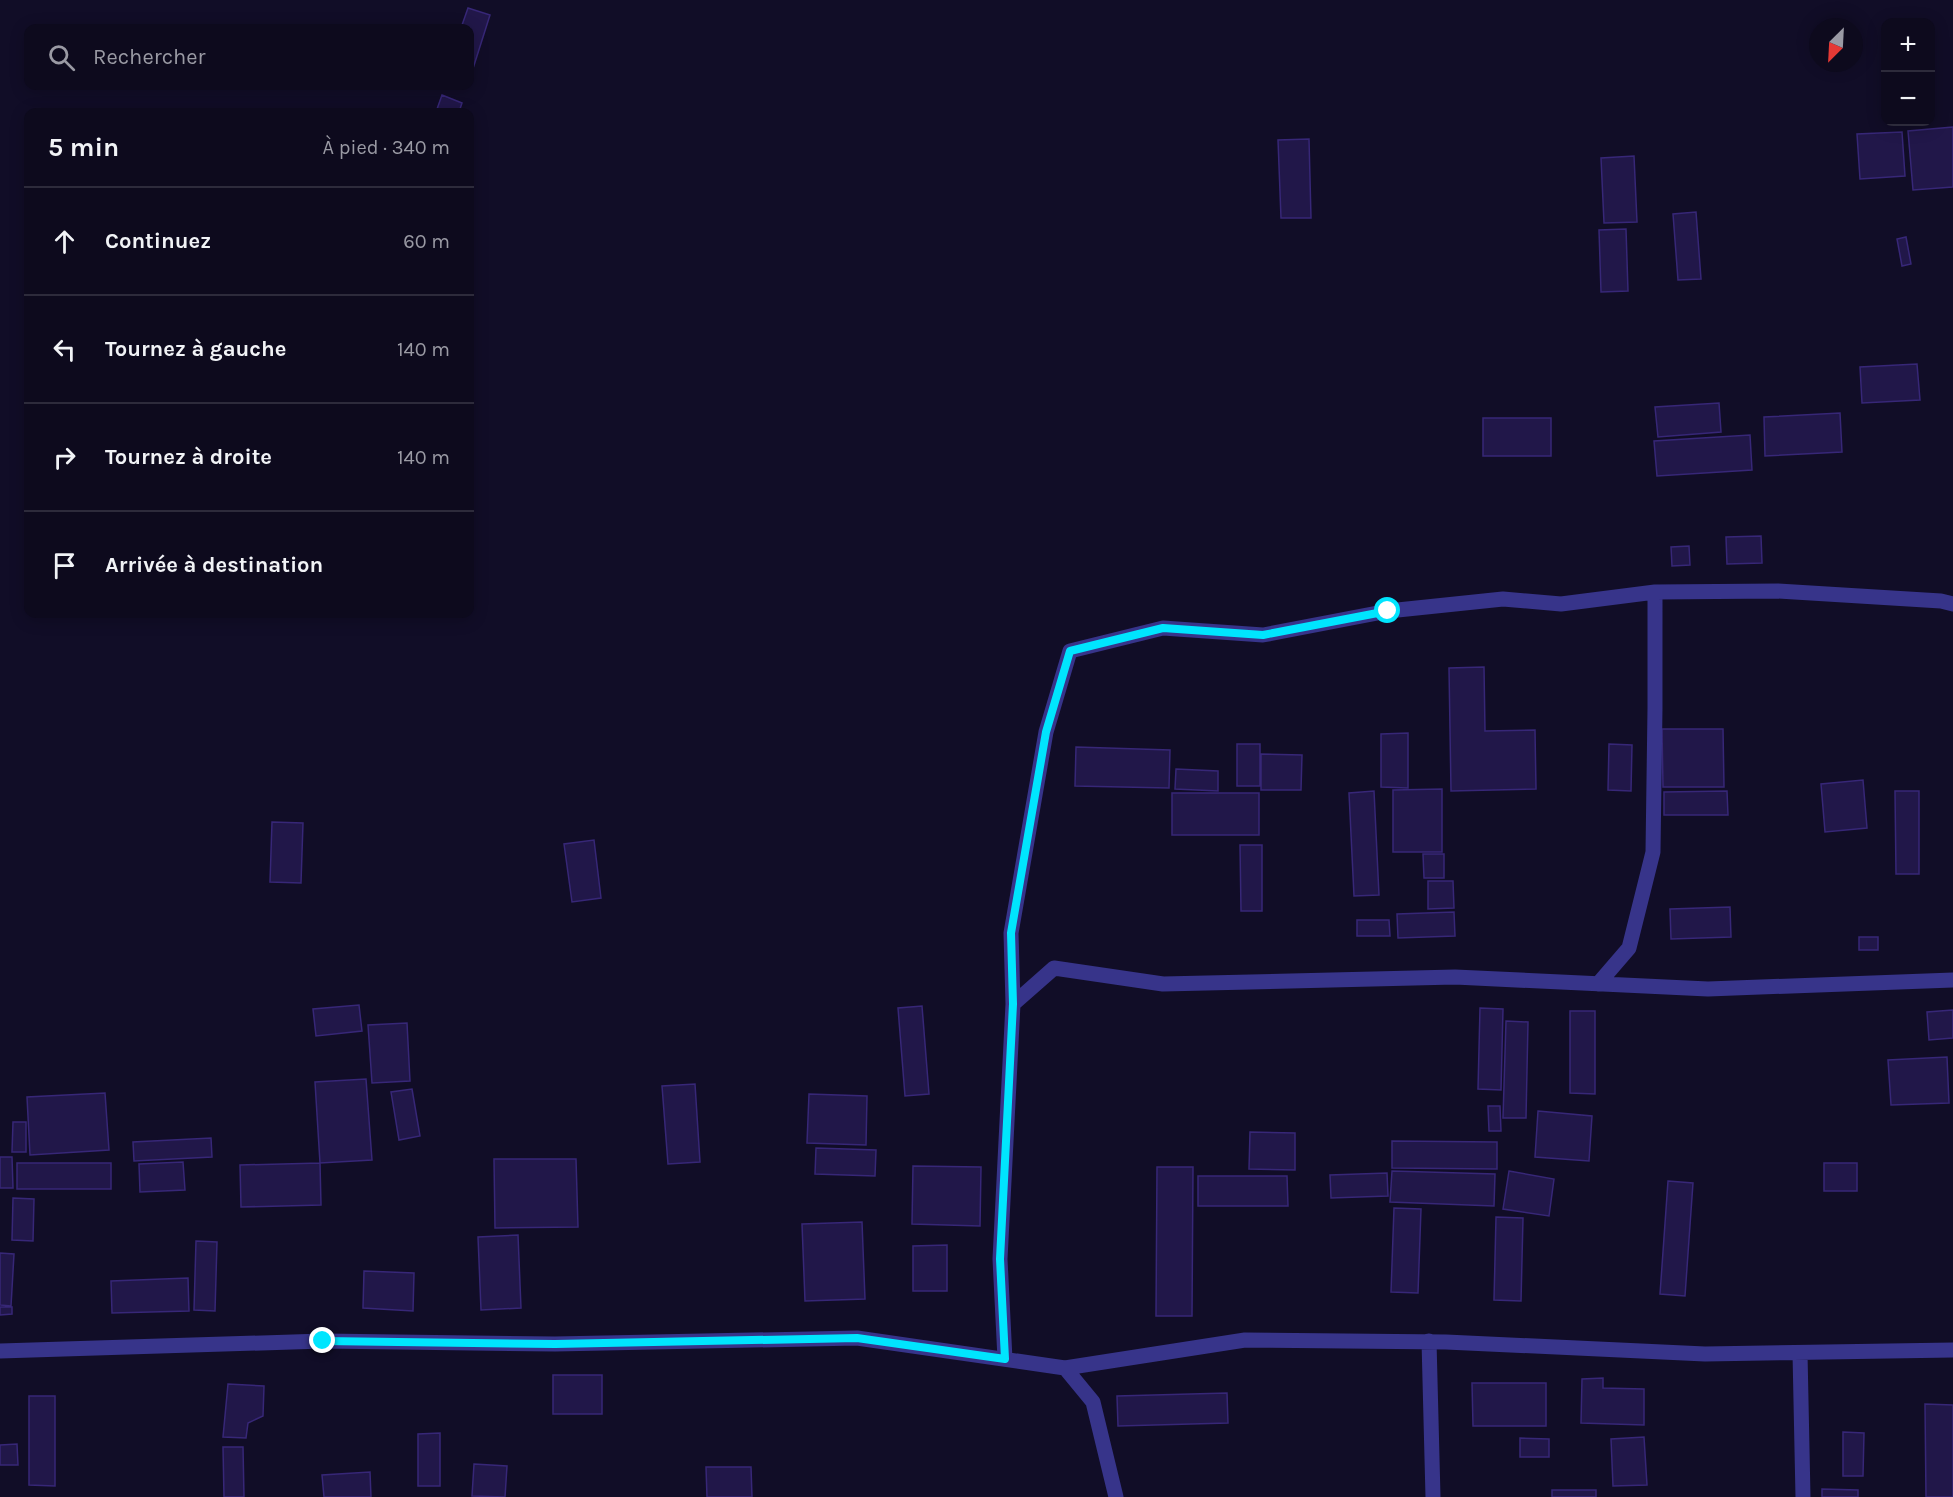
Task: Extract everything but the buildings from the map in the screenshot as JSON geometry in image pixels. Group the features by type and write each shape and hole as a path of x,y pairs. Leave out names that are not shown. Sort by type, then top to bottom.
{"street":[{"path":"1005,1359 1000,1259 1013,1004 1011,933 1046,732 1070,651 1163,628 1263,635 1388,611 1503,599 1561,604 1655,592 1778,591 1941,601 1953,604"},
{"path":"1598,984 1629,948 1653,852 1655,592"},
{"path":"1013,1004 1054,968 1163,984 1455,977 1708,989 1953,980"},
{"path":"0,1351 323,1341 555,1344 857,1338 1065,1368 1245,1340 1429,1341 1705,1354 1953,1350"},
{"path":"1429,1341 1433,1497"},
{"path":"1800,1353 1803,1497"},
{"path":"1065,1368 1093,1402 1116,1497"}],"route":[{"path":"323,1341 555,1344 857,1338 1005,1359 1000,1259 1013,1004 1011,933 1046,732 1070,651 1163,628 1263,635 1388,611"}]}
